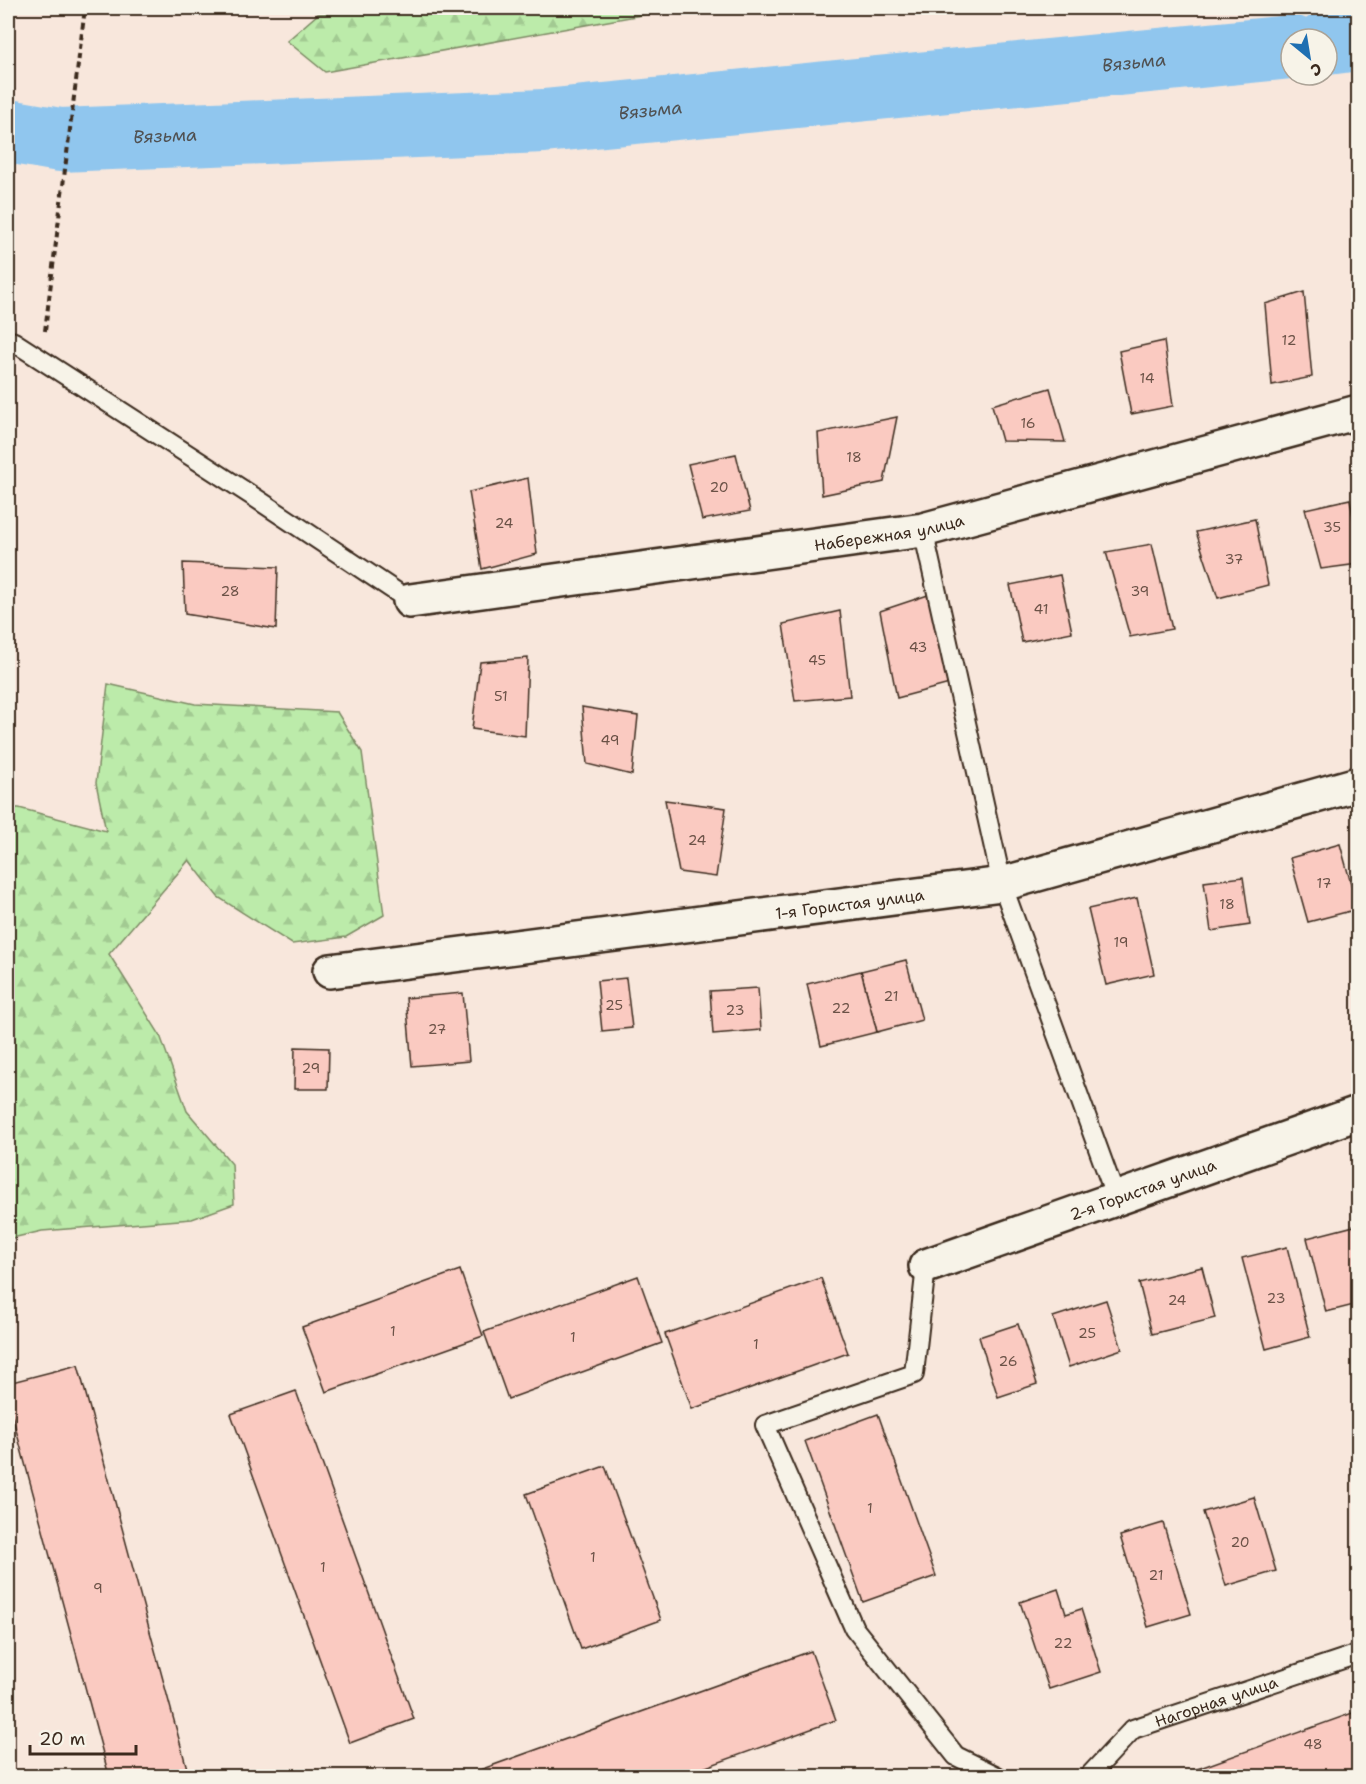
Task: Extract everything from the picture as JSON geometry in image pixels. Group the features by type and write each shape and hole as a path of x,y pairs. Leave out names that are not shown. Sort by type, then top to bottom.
{"street":[{"name":"Набережная улица","path":"410,601 923,530 1359,412"},
{"name":"1-я Гористая улица","path":"330,971 1002,884 1359,784"},
{"name":"2-я Гористая улица","path":"926,1266 1359,1113"}],"lane":[{"path":"8,340 410,601"},
{"path":"923,530 1002,884 1116,1198"},
{"path":"926,1266 914,1374 765,1425 854,1628 956,1756 997,1776"},
{"name":"Нагорная улица","path":"1089,1776 1133,1729 1359,1654"}],"path":[{"path":"42,360 86,8"}],"green space":[{"path":"402,8 680,8 325,72 287,41 318,14"},
{"path":"108,684 195,704 337,712 362,752 384,915 346,937 292,944 218,897 189,860 109,954 160,1035 187,1111 232,1164 234,1204 192,1219 42,1231 8,1239 8,808 19,808 106,831 96,783"}],"building":[{"path":"1304,292 1312,377 1272,385 1265,304"},
{"path":"1352,334 1358,334 1358,368"},
{"path":"1164,341 1173,406 1131,414 1119,351"},
{"path":"1050,388 1065,442 1002,441 992,405"},
{"path":"897,417 884,482 822,495 818,433"},
{"path":"736,454 750,511 702,520 688,464"},
{"path":"528,478 537,554 482,569 469,492"},
{"path":"1350,499 1358,546 1358,564 1321,569 1305,509"},
{"path":"1255,519 1268,585 1218,598 1196,532"},
{"path":"1152,544 1172,629 1130,637 1106,552"},
{"path":"183,563 278,567 276,629 185,614"},
{"path":"1060,575 1072,632 1022,642 1010,585"},
{"path":"937,592 957,682 897,698 880,611"},
{"path":"840,611 850,696 795,701 783,624"},
{"path":"528,658 525,736 472,729 480,662"},
{"path":"582,707 638,716 632,775 587,764"},
{"path":"665,800 726,808 716,877 679,872"},
{"path":"1340,844 1358,909 1308,922 1290,858"},
{"path":"1243,877 1250,925 1211,931 1204,882"},
{"path":"1137,898 1154,974 1106,985 1088,909"},
{"path":"906,960 922,1020 877,1032 861,971"},
{"path":"861,971 877,1032 821,1046 807,984"},
{"path":"626,978 632,1028 602,1031 597,981"},
{"path":"758,988 761,1030 713,1034 710,991"},
{"path":"463,993 469,1061 412,1066 406,998"},
{"path":"295,1047 329,1048 328,1089 294,1089"},
{"path":"1354,1226 1358,1242 1358,1304 1326,1312 1307,1238"},
{"path":"1287,1247 1310,1337 1266,1349 1242,1258"},
{"path":"1202,1267 1215,1318 1152,1334 1139,1283"},
{"path":"460,1270 483,1336 326,1392 302,1327"},
{"path":"638,1276 662,1343 508,1399 484,1332"},
{"path":"821,1278 848,1353 692,1409 665,1334"},
{"path":"1106,1300 1122,1349 1069,1367 1053,1317"},
{"path":"1018,1324 1037,1384 998,1397 979,1337"},
{"path":"78,1365 189,1776 109,1776 8,1400 8,1383"},
{"path":"296,1391 414,1719 350,1743 231,1414"},
{"path":"878,1414 936,1576 863,1602 805,1441"},
{"path":"605,1466 661,1620 581,1649 526,1494"},
{"path":"1254,1497 1276,1571 1226,1586 1203,1512"},
{"path":"1163,1523 1191,1614 1148,1627 1120,1536"},
{"path":"1058,1589 1066,1614 1081,1609 1101,1672 1049,1689 1020,1602"},
{"path":"811,1651 836,1720 681,1776 463,1776"},
{"path":"1358,1711 1358,1776 1178,1776"}],"waterway":[{"name":"Вязьма","path":"1339,41 1358,39"},
{"name":"Вязьма","path":"8,131 60,140 544,121 1279,48"}]}
